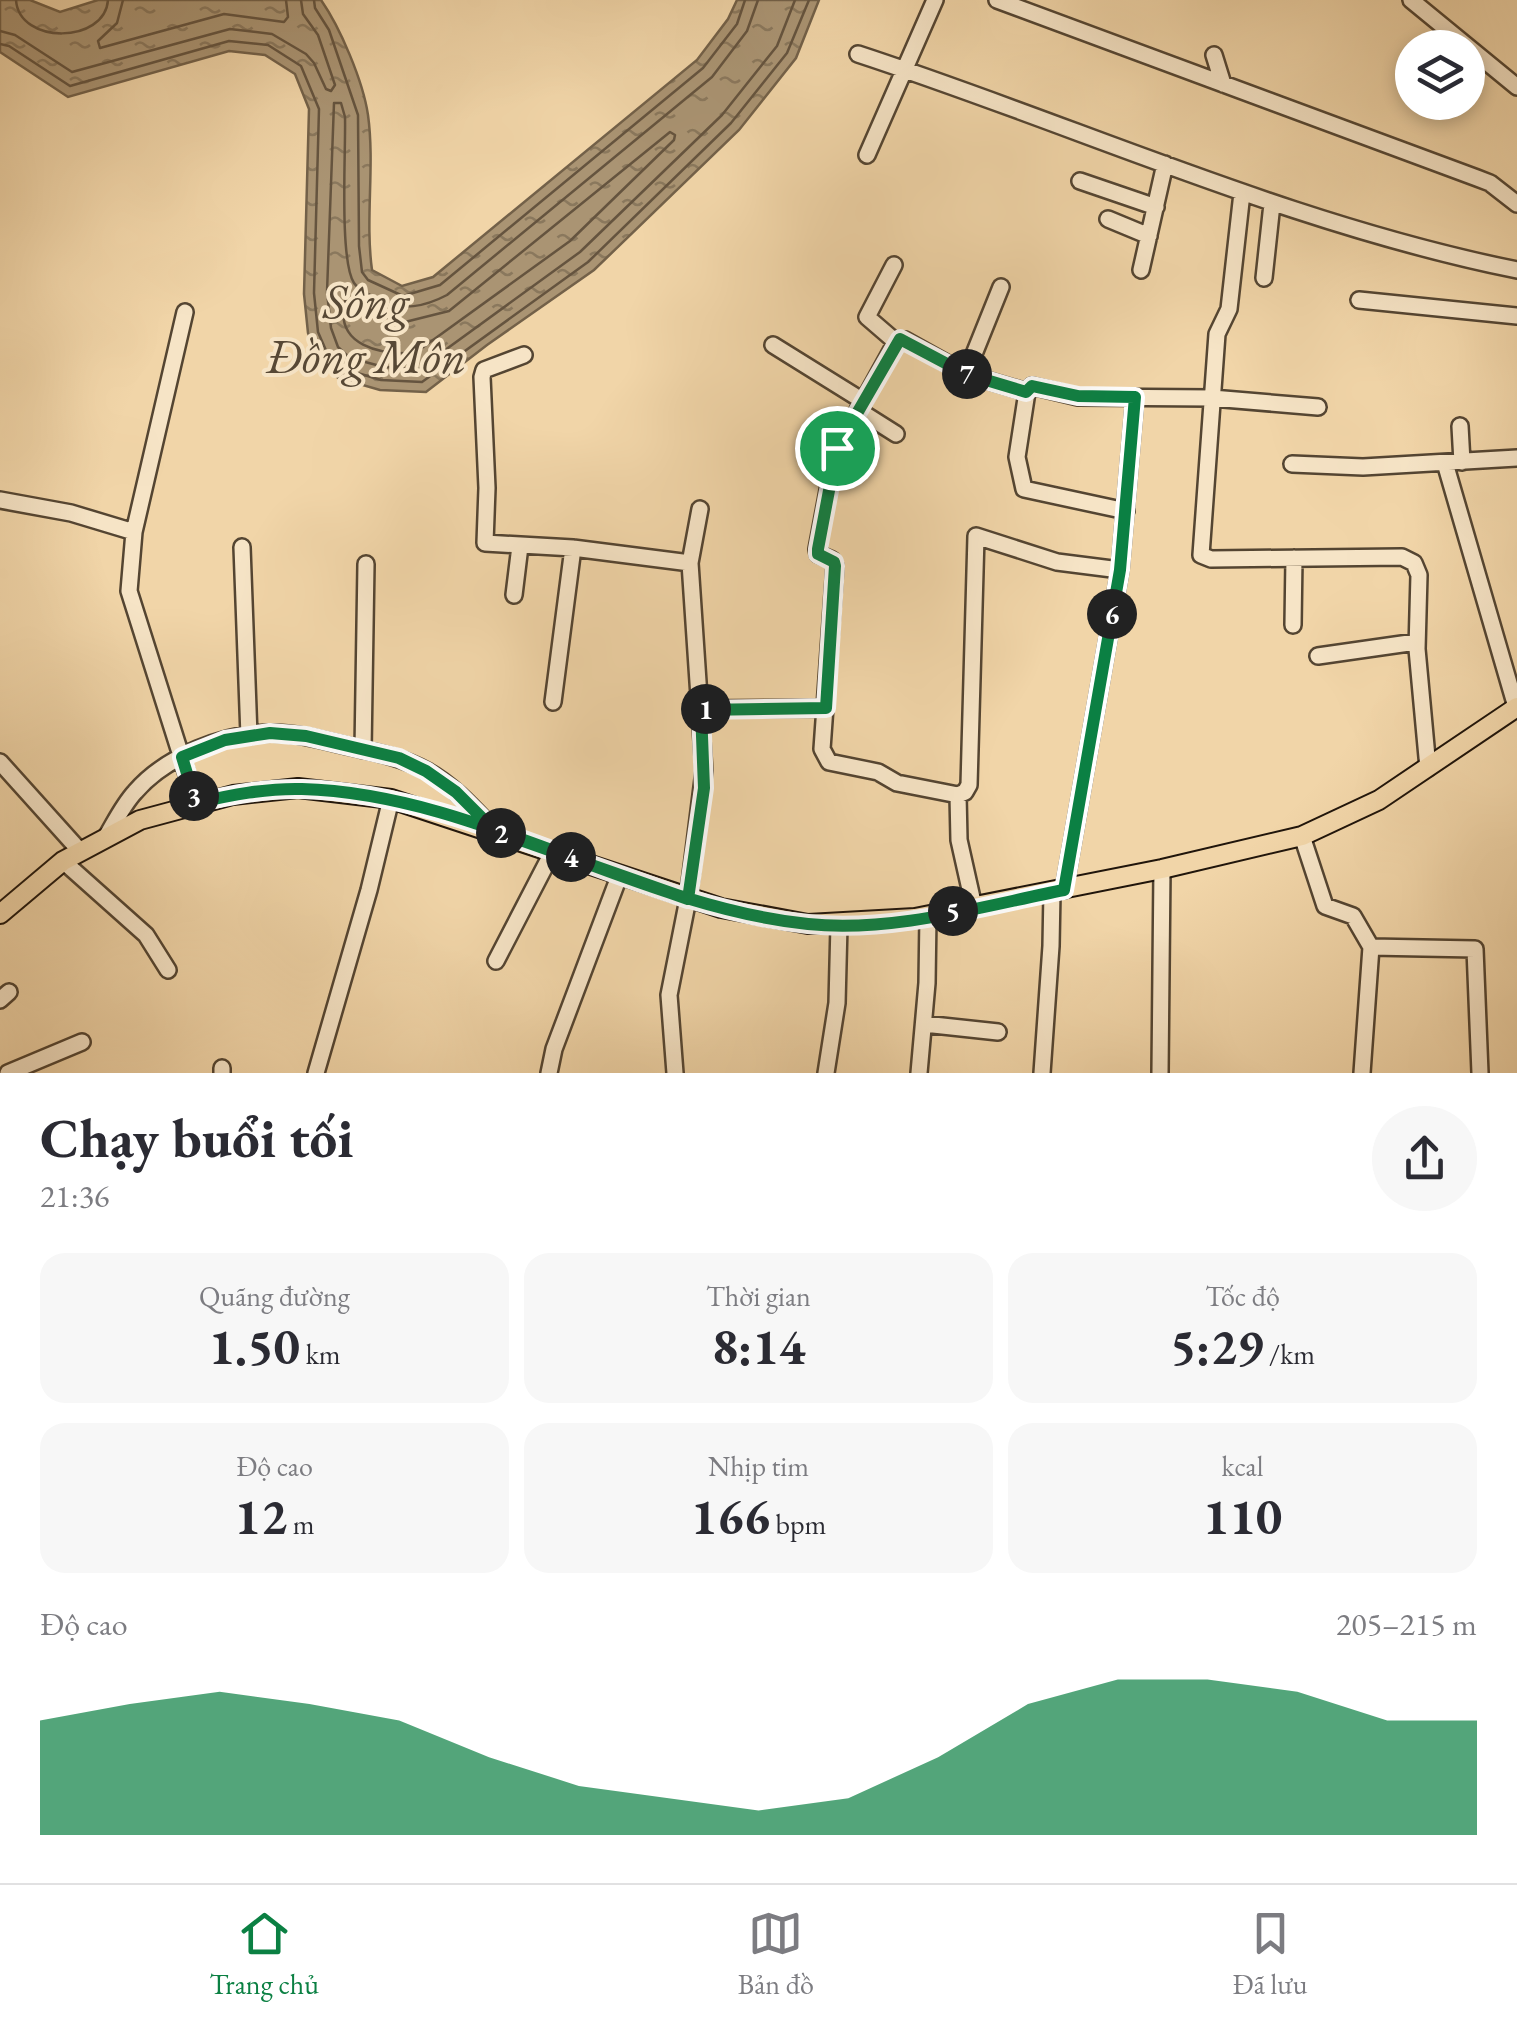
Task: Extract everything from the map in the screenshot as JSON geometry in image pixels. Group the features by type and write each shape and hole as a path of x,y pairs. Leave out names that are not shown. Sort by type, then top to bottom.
{"main road":[{"path":"1,913 62,861 140,820 233,795 298,788 390,800 495,831 688,899 808,924 839,925 928,916 1302,836 1379,800 1517,707"}],"street":[{"path":"868,155 936,0"},
{"path":"997,0 1478,178 1517,204"},
{"path":"1411,0 1517,87"},
{"path":"858,54 1272,204 1462,259 1517,270"},
{"path":"1214,54 1222,84"},
{"path":"1142,270 1166,164"},
{"path":"1080,181 1156,207"},
{"path":"1242,193 1212,398 1201,555 1210,559 1402,558 1414,563 1419,574 1416,642 1428,768"},
{"path":"1264,278 1272,204"},
{"path":"1108,220 1149,236"},
{"path":"894,264 868,317 896,342"},
{"path":"966,374 1002,287"},
{"path":"1359,300 1517,316"},
{"path":"185,312 134,532 129,591 196,803"},
{"path":"1026,392 966,374 905,340 896,342 861,405 835,453 818,549 818,554 835,566 822,749 825,760 878,772 897,782 958,795 965,792 969,785 976,536 1057,562 1120,570"},
{"path":"773,346 861,405 896,434"},
{"path":"524,355 490,366 482,377 486,544 574,548 690,563"},
{"path":"1126,512 1024,489 1017,457 1026,392 1032,386 1078,396 1212,398 1318,407"},
{"path":"1042,1073 1058,891 1120,570 1135,397"},
{"path":"1460,426 1462,462"},
{"path":"1292,464 1363,467 1517,458"},
{"path":"1444,463 1517,707"},
{"path":"0,500 71,513 134,532"},
{"path":"675,1073 669,995 704,788 690,563 700,509"},
{"path":"514,595 520,546"},
{"path":"242,547 249,736"},
{"path":"554,702 574,548"},
{"path":"1293,625 1294,558"},
{"path":"363,750 366,564"},
{"path":"1318,656 1416,642"},
{"path":"701,710 826,708"},
{"path":"106,837 134,792 182,757 225,740 270,733 306,736 399,758 456,792 495,831"},
{"path":"0,762 80,850"},
{"path":"958,795 958,840 974,907"},
{"path":"316,1073 369,890 390,800"},
{"path":"1302,836 1325,906 1354,916 1371,947"},
{"path":"496,961 552,850"},
{"path":"62,861 146,935 168,970"},
{"path":"1160,1073 1162,869"},
{"path":"549,1073 554,1049 620,874"},
{"path":"919,1073 928,916"},
{"path":"826,1073 837,1003 839,925"},
{"path":"1362,1073 1371,947"},
{"path":"1371,947 1475,949 1480,1073"},
{"path":"924,1024 998,1032"},
{"path":"8,1073 82,1042"}],"water":[{"name":"Sông Đồng Môn","path":"0,0 30,0 60,12 98,0 321,0 350,55 368,115 372,270 402,286 433,277 697,60 728,19 737,0 819,0 796,58 739,130 594,270 426,392 380,390 338,378 319,361 308,333 304,294 309,109 295,74 265,55 229,51 68,97 0,52"}],"route":[{"path":"837,448 818,549 818,554 835,566 826,708 701,710 704,788 688,899 495,831 456,792 399,758 306,736 270,733 225,740 182,757 196,803 298,788 364,794 495,831 552,850 688,899 808,924 915,918 1064,890 1120,570 1135,397 1069,396 1032,386 1026,392 966,374 900,339 837,448"}]}
